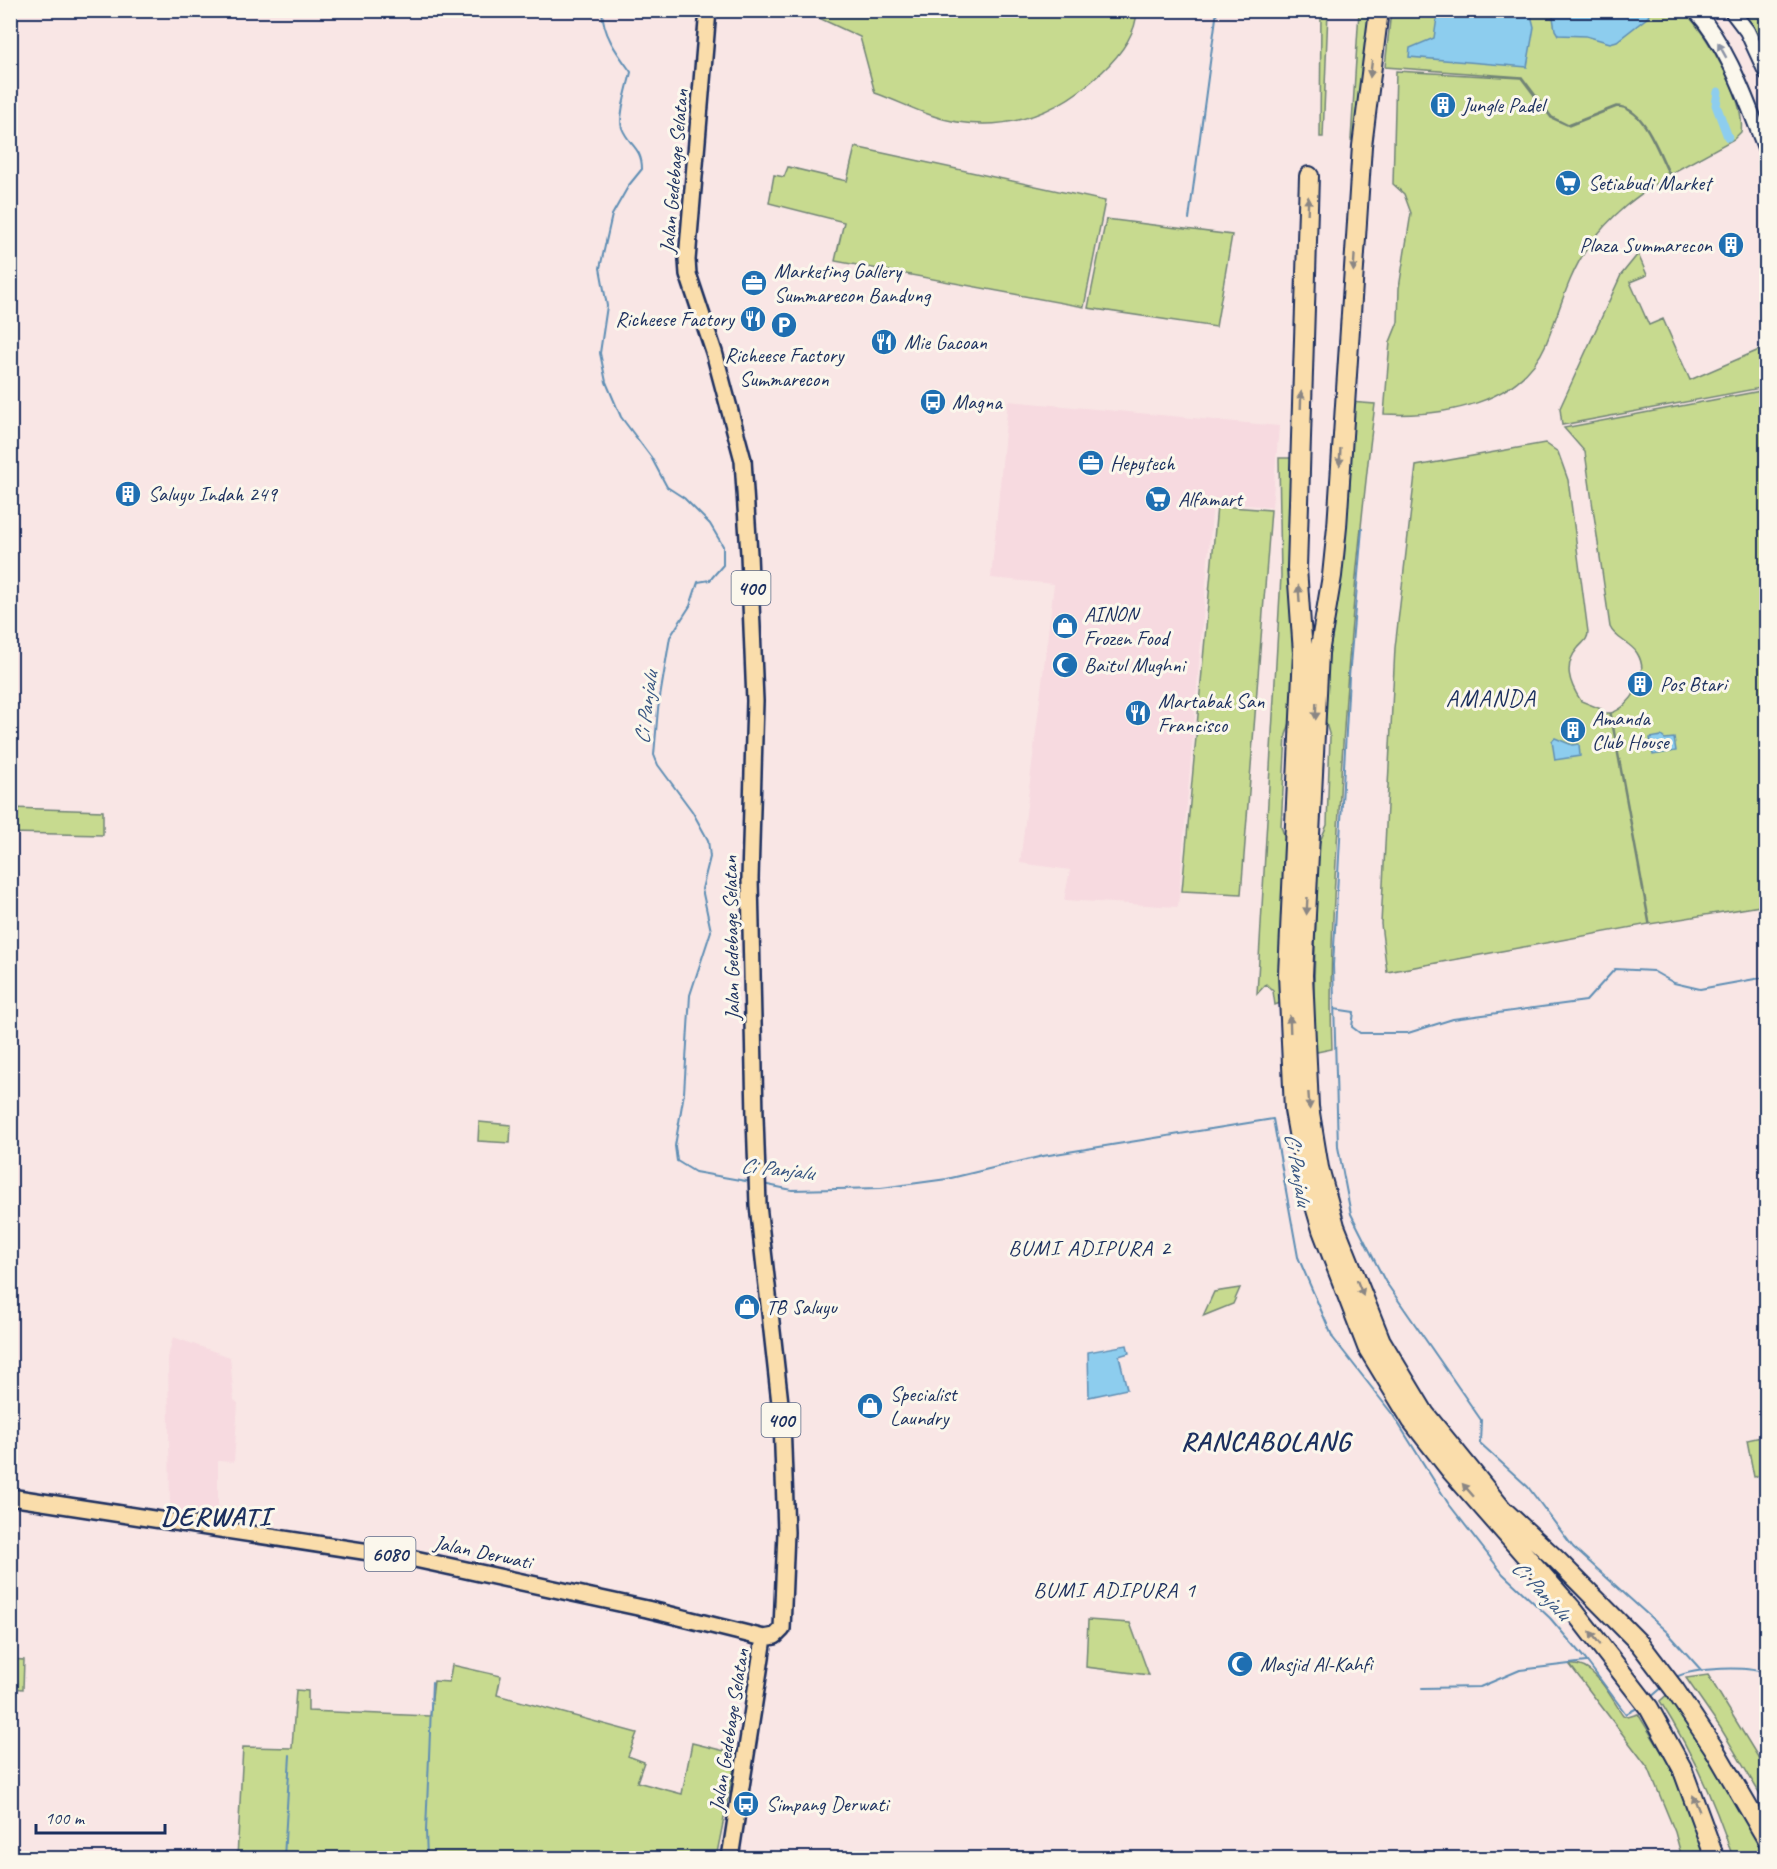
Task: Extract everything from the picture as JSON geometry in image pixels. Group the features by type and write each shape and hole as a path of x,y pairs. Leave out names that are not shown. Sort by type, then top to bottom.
{"highway":[{"path":"1379,10 1362,146 1335,546 1311,653 1288,974 1294,1110 1305,1172 1322,1230 1367,1347 1412,1421 1451,1471 1574,1611 1649,1708 1682,1768 1715,1858"},
{"path":"1309,176 1297,568 1311,653 1303,975 1309,1107 1319,1168 1335,1226 1381,1341 1425,1414 1502,1509 1558,1561 1640,1644 1675,1690 1713,1747 1767,1838"}],"main road":[{"name":"Jalan Gedebage Selatan","path":"708,10 687,268 714,352 742,460 751,589 754,701 750,879 757,1191 780,1404 786,1532 782,1629 775,1636 764,1638 730,1858"},
{"path":"1695,10 1726,57 1767,150"},
{"path":"1731,10 1747,31 1767,72"},
{"name":"Jalan Derwati","path":"10,1497 387,1554 647,1609 764,1638"}],"shaded area":[{"path":"1008,401 1279,426 1272,507 1213,502 1178,907 1064,900 1070,870 1020,863 1054,584 991,578"},
{"path":"173,1337 230,1357 234,1400 238,1403 234,1462 218,1461 218,1517 170,1510 168,1357"}],"green space":[{"path":"1137,10 1134,28 1120,52 1102,72 1070,98 1036,115 998,123 978,124 936,117 875,93 860,37 804,11"},
{"path":"1321,11 1328,11 1323,137 1320,137"},
{"path":"1359,11 1371,11 1355,141 1351,140"},
{"path":"1391,11 1684,11 1703,35 1723,68 1737,103 1741,118 1741,132 1734,139 1670,174 1650,132 1635,114 1626,108 1616,106 1568,125 1552,117 1522,77 1385,67"},
{"path":"1766,11 1766,55 1741,12"},
{"path":"1396,71 1521,78 1551,118 1569,126 1617,107 1627,109 1635,115 1649,133 1669,175 1625,207 1588,247 1569,282 1546,344 1534,364 1518,381 1477,403 1431,413 1384,414 1390,342 1398,322 1399,288 1411,213 1404,194 1393,184"},
{"path":"855,147 1105,201 1084,307 835,261 844,222 769,203 774,175 784,177 788,167 847,181"},
{"path":"1106,219 1232,235 1216,327 1088,308"},
{"path":"1638,254 1647,275 1630,282 1649,325 1663,319 1690,380 1766,347 1766,387 1562,425 1560,408 1621,275"},
{"path":"1766,390 1766,905 1650,924 1611,713 1625,704 1637,689 1642,671 1641,662 1634,649 1615,635 1610,627 1585,452 1564,428"},
{"path":"1349,402 1375,404 1363,505 1345,709 1332,930 1332,1049 1312,1053 1318,846 1327,825 1330,737 1324,716"},
{"path":"1545,443 1558,452 1568,480 1588,632 1586,639 1573,654 1569,674 1573,688 1581,701 1601,709 1601,713 1610,713 1649,924 1387,972 1381,924 1395,648 1416,466"},
{"path":"1279,458 1291,458 1295,640 1293,714 1286,735 1281,826 1287,845 1280,1003 1275,1005 1273,991 1266,984 1257,994 1281,576"},
{"path":"1217,506 1271,510 1241,894 1182,891"},
{"path":"11,808 103,811 103,835 11,833"},
{"path":"479,1122 511,1125 510,1143 478,1141"},
{"path":"1240,1288 1233,1304 1203,1316 1214,1292"},
{"path":"1766,1436 1766,1475 1754,1477 1747,1440"},
{"path":"1088,1620 1130,1623 1149,1675 1086,1667"},
{"path":"10,1659 24,1660 23,1689 11,1688"},
{"path":"452,1665 501,1676 497,1695 637,1733 628,1756 644,1762 637,1782 682,1794 692,1743 737,1754 716,1858 237,1858 243,1747 292,1748 296,1690 308,1691 308,1711 430,1716 434,1681 449,1682"},
{"path":"1570,1665 1587,1669 1594,1675 1623,1715 1628,1717 1638,1714 1678,1778 1706,1858 1682,1858 1675,1832 1649,1769"},
{"path":"1708,1675 1766,1770 1766,1804 1720,1727 1686,1678"},
{"path":"1669,1693 1741,1806 1766,1853 1766,1858 1733,1858 1701,1777 1660,1701"}],"water":[{"path":"1517,10 1531,15 1534,27 1527,67 1409,57 1410,48 1434,38 1438,11"},
{"path":"1552,10 1650,11 1648,17 1617,41 1610,43 1586,36 1558,35"},
{"path":"1661,736 1665,739 1674,738 1676,751 1653,755 1650,738"},
{"path":"1555,738 1572,745 1579,744 1580,756 1555,760 1552,741"},
{"path":"1127,1345 1129,1353 1119,1356 1127,1389 1089,1397 1088,1352"}],"waterway":[{"name":"Ci Panjalu","path":"602,10 608,36 631,72 621,123 625,134 638,151 642,169 629,185 612,215 600,268 607,306 600,353 606,382 621,417 651,457 667,487 684,498 710,524 723,546 723,565 710,580 698,582 690,606 670,637 658,709 654,755 658,765 692,811 708,840 710,857 702,889 711,931 690,995 684,1093 675,1146 677,1161 695,1172 751,1182"},
{"path":"1189,219 1217,10"},
{"path":"1718,92 1716,105 1728,137"},
{"path":"1362,529 1349,677 1333,965 1338,1147 1351,1214 1385,1281 1481,1420 1480,1443 1528,1487 1573,1547 1668,1633 1702,1671"},
{"path":"1334,1009 1354,1012 1352,1027 1360,1033 1408,1033 1453,1019 1586,1001 1615,969 1653,971 1674,983 1700,989 1766,977"},
{"name":"Ci Panjalu","path":"763,1184 792,1190 881,1188 947,1179 1043,1156 1273,1119 1298,1257 1333,1338 1393,1415 1448,1503 1503,1574 1550,1618 1585,1659 1626,1714 1639,1707"},
{"path":"1422,1688 1480,1687 1520,1670 1586,1662"},
{"name":"Ci Panjalu","path":"1676,1677 1695,1671 1721,1669 1747,1669 1766,1674"},
{"path":"427,1858 432,1682"},
{"name":"Ci Panjalu","path":"1650,1698 1664,1686"},
{"path":"284,1858 290,1755"}],"place":[{"name":"Jungle Padel","path":"1443,105"},
{"name":"Setiabudi Market","path":"1568,183"},
{"name":"Plaza Summarecon","path":"1731,245"},
{"name":"Marketing Gallery Summarecon Bandung","path":"754,283"},
{"name":"Richeese Factory","path":"753,319"},
{"name":"Richeese Factory Summarecon","path":"784,325"},
{"name":"Mie Gacoan","path":"884,342"},
{"name":"Magna","path":"933,402"},
{"name":"Hepytech","path":"1091,463"},
{"name":"Saluyu Indah 249","path":"128,494"},
{"name":"Alfamart","path":"1158,499"},
{"name":"AINON Frozen Food","path":"1065,626"},
{"name":"Baitul Mughni","path":"1065,665"},
{"name":"Pos Btari","path":"1640,684"},
{"name":"Martabak San Francisco","path":"1138,713"},
{"name":"Amanda Club House","path":"1573,730"},
{"name":"TB Saluyu","path":"747,1307"},
{"name":"Specialist Laundry","path":"870,1406"},
{"name":"Masjid Al-Kahfi","path":"1240,1664"},
{"name":"Simpang Derwati","path":"746,1804"}],"district":[{"name":"AMANDA","path":"1491,698"},
{"name":"BUMI ADIPURA 2","path":"1090,1248"},
{"name":"RANCABOLANG","path":"1266,1441"},
{"name":"DERWATI","path":"216,1516"},
{"name":"BUMI ADIPURA 1","path":"1115,1590"}]}
